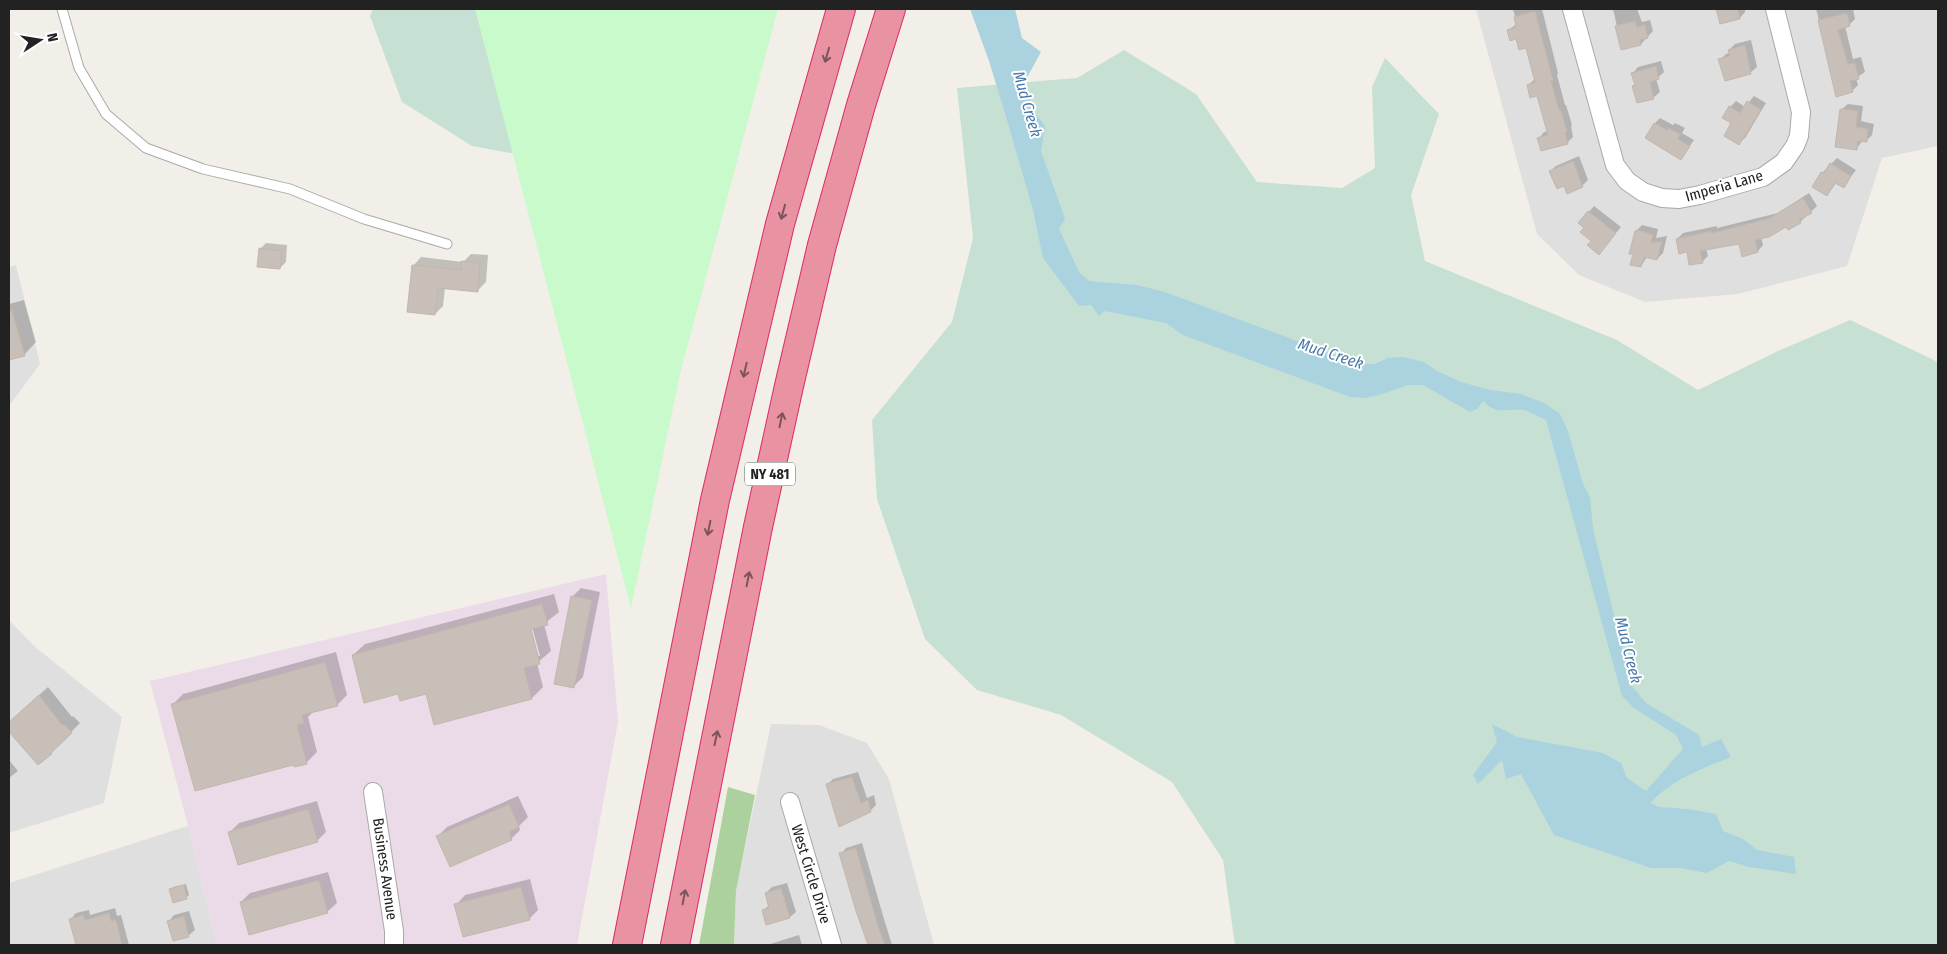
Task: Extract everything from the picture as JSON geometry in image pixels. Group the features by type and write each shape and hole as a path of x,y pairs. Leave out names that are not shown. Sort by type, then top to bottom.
{"highway":[{"name":"NY 481","path":"627,945 715,500 780,224 841,9"},
{"name":"NY 481","path":"675,945 758,527 789,386 822,245 861,105 891,9"}],"street":[{"name":"Imperia Lane","path":"1572,9 1615,165 1627,182 1643,192 1662,198 1679,199 1763,177 1784,162 1795,146 1799,136 1801,112 1775,9"},
{"name":"Business Avenue","path":"373,792 394,931 394,945"},
{"name":"West Circle Drive","path":"790,802 832,945"}],"lane":[{"path":"62,9 79,68 106,114 146,148 203,169 290,189 364,219 448,244"}],"shaded area":[{"path":"1476,9 1938,9 1938,146 1882,158 1847,266 1738,294 1645,302 1579,275 1537,234"},
{"path":"16,265 40,364 9,406 9,267"},
{"path":"606,574 618,722 577,945 217,945 150,681"},
{"path":"9,620 34,646 122,717 104,803 9,833"},
{"path":"771,724 819,725 867,743 889,779 934,945 734,945 736,891"},
{"path":"188,826 217,945 9,945 9,883"}],"green space":[{"path":"373,9 701,9 527,156 472,146 402,102 370,16"},
{"path":"475,9 778,9 681,370 631,608"},
{"path":"1124,50 1196,94 1257,182 1342,188 1375,168 1372,87 1385,58 1439,114 1411,195 1425,261 1617,340 1698,390 1778,351 1850,320 1938,362 1938,945 1235,945 1223,860 1172,782 1061,715 977,690 925,639 877,499 872,420 952,322 973,238 957,88 1077,78"},
{"path":"728,787 755,795 736,891 734,945 699,945"}],"water":[{"name":"Mud Creek","path":"970,9 1015,9 1022,38 1041,52 1024,83 1035,113 1045,126 1041,151 1065,219 1059,229 1079,272 1089,281 1137,285 1165,292 1359,364 1375,364 1388,358 1403,357 1424,362 1437,371 1461,382 1490,390 1521,394 1544,403 1560,414 1568,431 1583,484 1590,497 1593,529 1631,685 1646,703 1699,735 1702,747 1721,739 1731,757 1698,770 1678,781 1650,803 1660,807 1716,814 1723,831 1743,839 1757,850 1794,857 1796,874 1749,867 1729,861 1707,873 1681,868 1651,868 1554,835 1521,774 1506,779 1502,760 1478,784 1473,775 1497,742 1492,724 1517,737 1603,753 1621,763 1627,778 1646,791 1683,749 1676,735 1634,708 1622,696 1546,420 1524,410 1493,409 1483,401 1477,409 1470,412 1423,385 1408,385 1364,398 1350,397 1183,335 1166,323 1105,311 1099,316 1091,305 1079,306 1043,258 1033,210 1007,120 989,61"}],"building":[{"path":"1716,9 1738,9 1740,19 1720,24"},
{"path":"1535,11 1553,80 1551,81 1567,132 1565,132 1568,144 1541,151 1537,138 1548,135 1537,96 1530,98 1527,85 1535,82 1526,48 1519,50 1516,39 1510,41 1507,30 1516,27 1514,17"},
{"path":"1847,13 1850,26 1838,30 1848,64 1855,63 1859,79 1850,81 1853,92 1836,97 1818,20"},
{"path":"1635,21 1637,27 1645,25 1648,38 1640,40 1641,45 1621,50 1615,26"},
{"path":"1745,45 1751,74 1725,81 1718,59 1730,56 1728,50"},
{"path":"1656,66 1659,79 1650,82 1654,99 1637,103 1632,86 1635,85 1631,73"},
{"path":"1747,101 1761,110 1739,145 1724,136 1731,123 1722,118 1729,106 1740,113"},
{"path":"1840,109 1858,111 1856,127 1868,129 1867,142 1858,141 1857,150 1835,147"},
{"path":"1654,123 1680,134 1678,139 1690,146 1681,160 1645,138"},
{"path":"1573,161 1583,187 1567,194 1564,186 1557,189 1549,171"},
{"path":"1830,163 1851,176 1844,188 1835,183 1827,196 1812,187 1821,172 1824,173"},
{"path":"1803,198 1812,213 1799,220 1801,223 1788,230 1786,227 1769,237 1755,240 1758,252 1742,257 1739,244 1700,251 1703,263 1689,265 1687,252 1679,254 1676,239 1711,231 1712,233 1770,218"},
{"path":"1588,211 1616,233 1599,255 1587,245 1591,241 1580,232 1584,228 1578,223"},
{"path":"1639,230 1653,235 1651,243 1662,241 1657,260 1644,257 1641,267 1630,265 1633,254 1629,254 1635,231"},
{"path":"259,248 282,251 280,269 257,267"},
{"path":"461,261 480,263 478,292 438,288 435,315 407,312 412,265 461,270"},
{"path":"9,311 12,311 25,356 9,360"},
{"path":"571,596 592,600 574,688 554,684"},
{"path":"542,604 548,625 531,629 540,664 524,668 532,699 434,725 426,694 400,701 398,694 364,703 352,655"},
{"path":"325,662 338,706 302,715 304,723 297,725 307,764 294,767 293,765 195,791 171,704"},
{"path":"39,695 62,725 64,724 72,733 52,754 38,765 9,732 9,722"},
{"path":"852,777 861,803 868,800 871,812 839,827 826,784"},
{"path":"509,804 519,827 509,832 512,840 450,867 436,836"},
{"path":"308,809 318,842 238,865 228,832"},
{"path":"856,848 885,945 868,945 856,911 839,853"},
{"path":"319,880 328,913 249,935 240,902"},
{"path":"184,885 187,899 173,903 169,889"},
{"path":"521,887 530,920 463,937 454,904"},
{"path":"781,888 790,918 766,925 762,910 769,908 765,893"},
{"path":"109,913 111,921 116,920 122,945 76,945 69,919 83,915 85,920"},
{"path":"184,916 189,937 173,941 167,921"}]}
